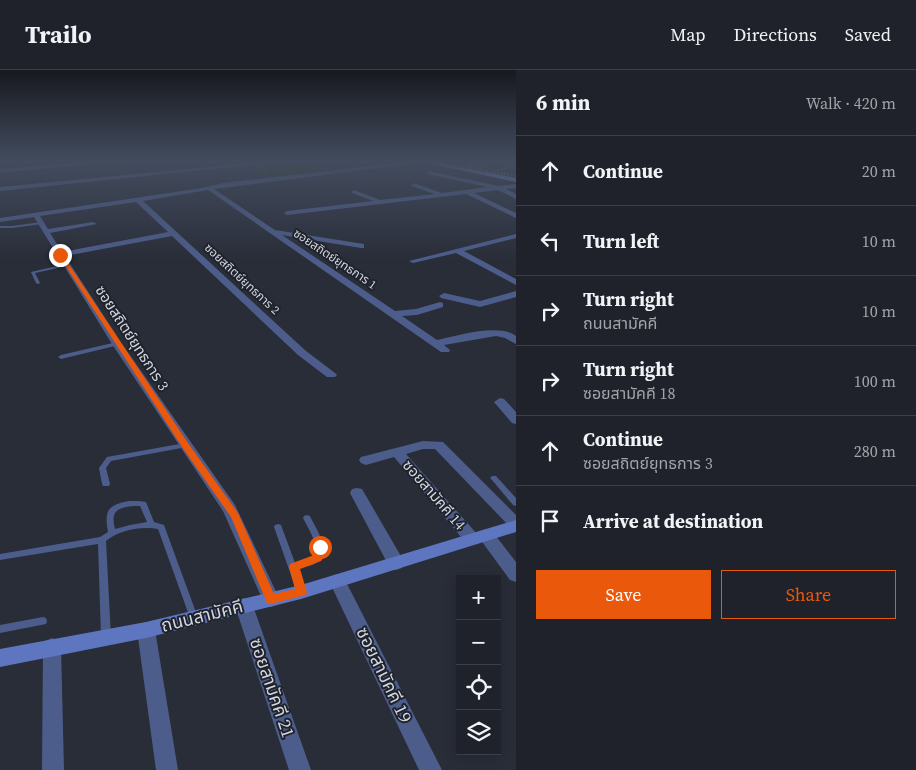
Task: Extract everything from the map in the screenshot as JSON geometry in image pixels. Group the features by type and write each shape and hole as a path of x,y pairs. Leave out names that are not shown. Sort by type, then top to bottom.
{"main road":[{"name":"ถนนสามัคคี","path":"0,658 146,630 271,600 516,525"}],"street":[{"path":"41,223 138,200 173,195"},
{"name":"ซอยสถิตย์ยุทธการ 1","path":"218,195 441,346 496,333 508,335 516,340"},
{"path":"361,195 382,202"},
{"path":"287,213 439,195"},
{"path":"472,195 516,216"},
{"name":"ซอยสถิตย์ยุทธการ 2","path":"138,200 302,353 331,375"},
{"path":"0,220 93,224"},
{"name":"ซอยสถิตย์ยุทธการ 3","path":"41,223 117,344 235,516 271,600"},
{"path":"272,232 361,246"},
{"path":"60,255 174,233"},
{"path":"413,261 456,250 514,240"},
{"path":"456,250 516,282"},
{"path":"444,296 480,304 516,294"},
{"path":"395,314 417,312 440,305"},
{"path":"500,402 516,420"},
{"path":"366,460 423,445 438,445 516,525"},
{"name":"ซอยสามัคคี 14","path":"396,451 516,575"},
{"path":"357,493 396,563"},
{"name":"ซอยสามัคคี 19","path":"337,581 430,770"},
{"name":"ซอยสามัคคี 21","path":"244,606 300,770"},
{"path":"146,630 167,770"},
{"path":"52,647 53,770"}],"lane":[{"path":"0,227 41,223"},
{"path":"38,283 32,274 35,270 66,265"},
{"path":"62,357 117,344"},
{"path":"106,484 102,468 109,459 187,448"},
{"path":"494,478 516,503"},
{"path":"112,532 110,515 112,510 118,507 143,504 151,524"},
{"path":"294,567 318,558 321,554 320,547 307,518"},
{"path":"0,557 102,540 112,532 151,524 160,526 165,534 194,618"},
{"path":"278,527 294,567 301,592"},
{"path":"102,540 106,638"},
{"path":"0,629 43,620"}],"route":[{"path":"60,255 110,330 117,344 235,516 271,600 301,592 294,567 318,558 321,554 320,547"}]}
